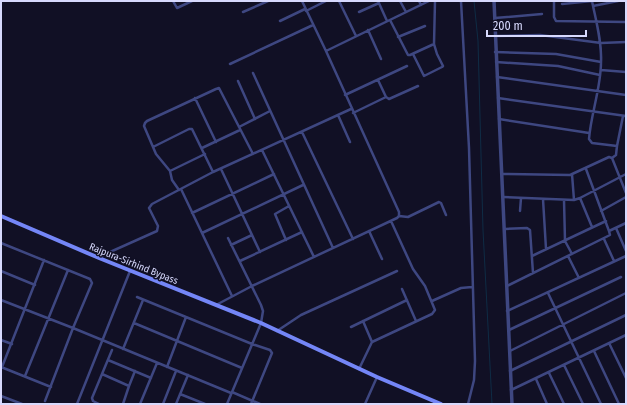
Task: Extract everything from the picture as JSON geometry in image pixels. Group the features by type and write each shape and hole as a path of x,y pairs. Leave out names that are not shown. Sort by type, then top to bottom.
{"main road":[{"name":"Rajpura-Sirhind Bypass","path":"1,216 98,258 261,323 359,369 441,404"}],"street":[{"path":"173,1 177,8 192,1"},
{"path":"243,12 268,1"},
{"path":"302,1 399,212 399,216"},
{"path":"280,21 326,1"},
{"path":"339,1 356,36"},
{"path":"400,1 406,12"},
{"path":"419,1 421,5"},
{"path":"326,51 430,1"},
{"path":"413,54 422,75 426,75 443,66 434,44 435,1"},
{"path":"461,1 469,148 475,369 468,404"},
{"path":"494,1 495,52 505,229 507,311 512,404"},
{"path":"554,1 554,17 556,21 626,22"},
{"path":"562,4 592,1 601,43 601,70 589,139 590,142 617,146"},
{"path":"593,6 618,1"},
{"path":"359,12 378,2 408,55 434,44"},
{"path":"494,18 542,14"},
{"path":"230,64 313,25"},
{"path":"398,37 425,26"},
{"path":"368,30 381,59"},
{"path":"495,36 540,35 601,43 626,42"},
{"path":"495,52 556,54 601,62"},
{"path":"496,62 558,66 600,75"},
{"path":"345,95 407,66"},
{"path":"601,70 626,72"},
{"path":"253,73 333,248"},
{"path":"497,77 626,95"},
{"path":"378,80 386,97"},
{"path":"238,81 255,118"},
{"path":"353,113 386,97 390,99 418,86"},
{"path":"232,296 192,212 180,190 172,180 170,171 159,159 153,148 146,131 145,123 219,88 253,154"},
{"path":"196,98 216,142"},
{"path":"498,98 625,116 616,155 612,158 609,157 586,169 565,176 501,174"},
{"path":"98,258 157,231 158,226 150,210 150,206 213,172 351,109"},
{"path":"202,148 216,142 255,118 270,111"},
{"path":"338,115 350,142"},
{"path":"499,119 590,133"},
{"path":"153,148 192,129 213,172"},
{"path":"302,132 353,239"},
{"path":"262,150 314,257"},
{"path":"170,171 205,154"},
{"path":"612,158 626,193"},
{"path":"221,169 260,252"},
{"path":"507,286 610,235 586,169"},
{"path":"192,212 274,174"},
{"path":"572,174 574,200"},
{"path":"502,197 574,200 626,174"},
{"path":"202,233 303,185"},
{"path":"601,211 626,197"},
{"path":"520,211 521,198"},
{"path":"543,198 546,250"},
{"path":"580,198 592,227"},
{"path":"564,200 565,241 572,254"},
{"path":"215,305 399,216 408,217 439,202 441,203 446,215"},
{"path":"286,240 274,214 289,206"},
{"path":"359,369 372,342 434,312 435,308 425,286 413,269 391,221"},
{"path":"532,256 606,221"},
{"path":"609,231 626,223"},
{"path":"505,229 529,228 533,273"},
{"path":"616,228 626,251"},
{"path":"369,231 382,259"},
{"path":"240,262 302,232"},
{"path":"231,244 252,235"},
{"path":"227,404 261,323 263,311 228,238"},
{"path":"604,238 614,261"},
{"path":"1,243 92,280 46,401"},
{"path":"568,256 579,278"},
{"path":"507,311 626,256"},
{"path":"44,260 26,310 2,367 51,387"},
{"path":"25,376 68,270"},
{"path":"77,404 130,270"},
{"path":"277,331 301,315 396,270"},
{"path":"1,271 35,285"},
{"path":"509,330 621,277"},
{"path":"432,301 461,288 472,287"},
{"path":"402,289 416,321"},
{"path":"548,293 601,404"},
{"path":"510,351 626,293"},
{"path":"136,297 270,350 272,353 252,402"},
{"path":"1,300 260,404"},
{"path":"123,349 143,300"},
{"path":"351,327 407,300"},
{"path":"510,371 626,315"},
{"path":"167,367 186,317"},
{"path":"363,321 372,342"},
{"path":"134,323 242,368"},
{"path":"511,390 626,336"},
{"path":"1,340 12,344"},
{"path":"609,343 626,378"},
{"path":"99,404 93,401 92,398 112,350"},
{"path":"594,351 620,404"},
{"path":"108,360 151,378"},
{"path":"140,404 157,362"},
{"path":"564,365 583,404"},
{"path":"123,404 135,371"},
{"path":"163,404 176,371"},
{"path":"549,373 564,404"},
{"path":"102,374 129,386"},
{"path":"176,404 188,375"},
{"path":"365,404 377,377"},
{"path":"536,379 547,404"},
{"path":"180,394 205,404"},
{"path":"1,396 22,404"}],"waterway":[{"path":"474,1 478,41 483,230 492,404"}]}
